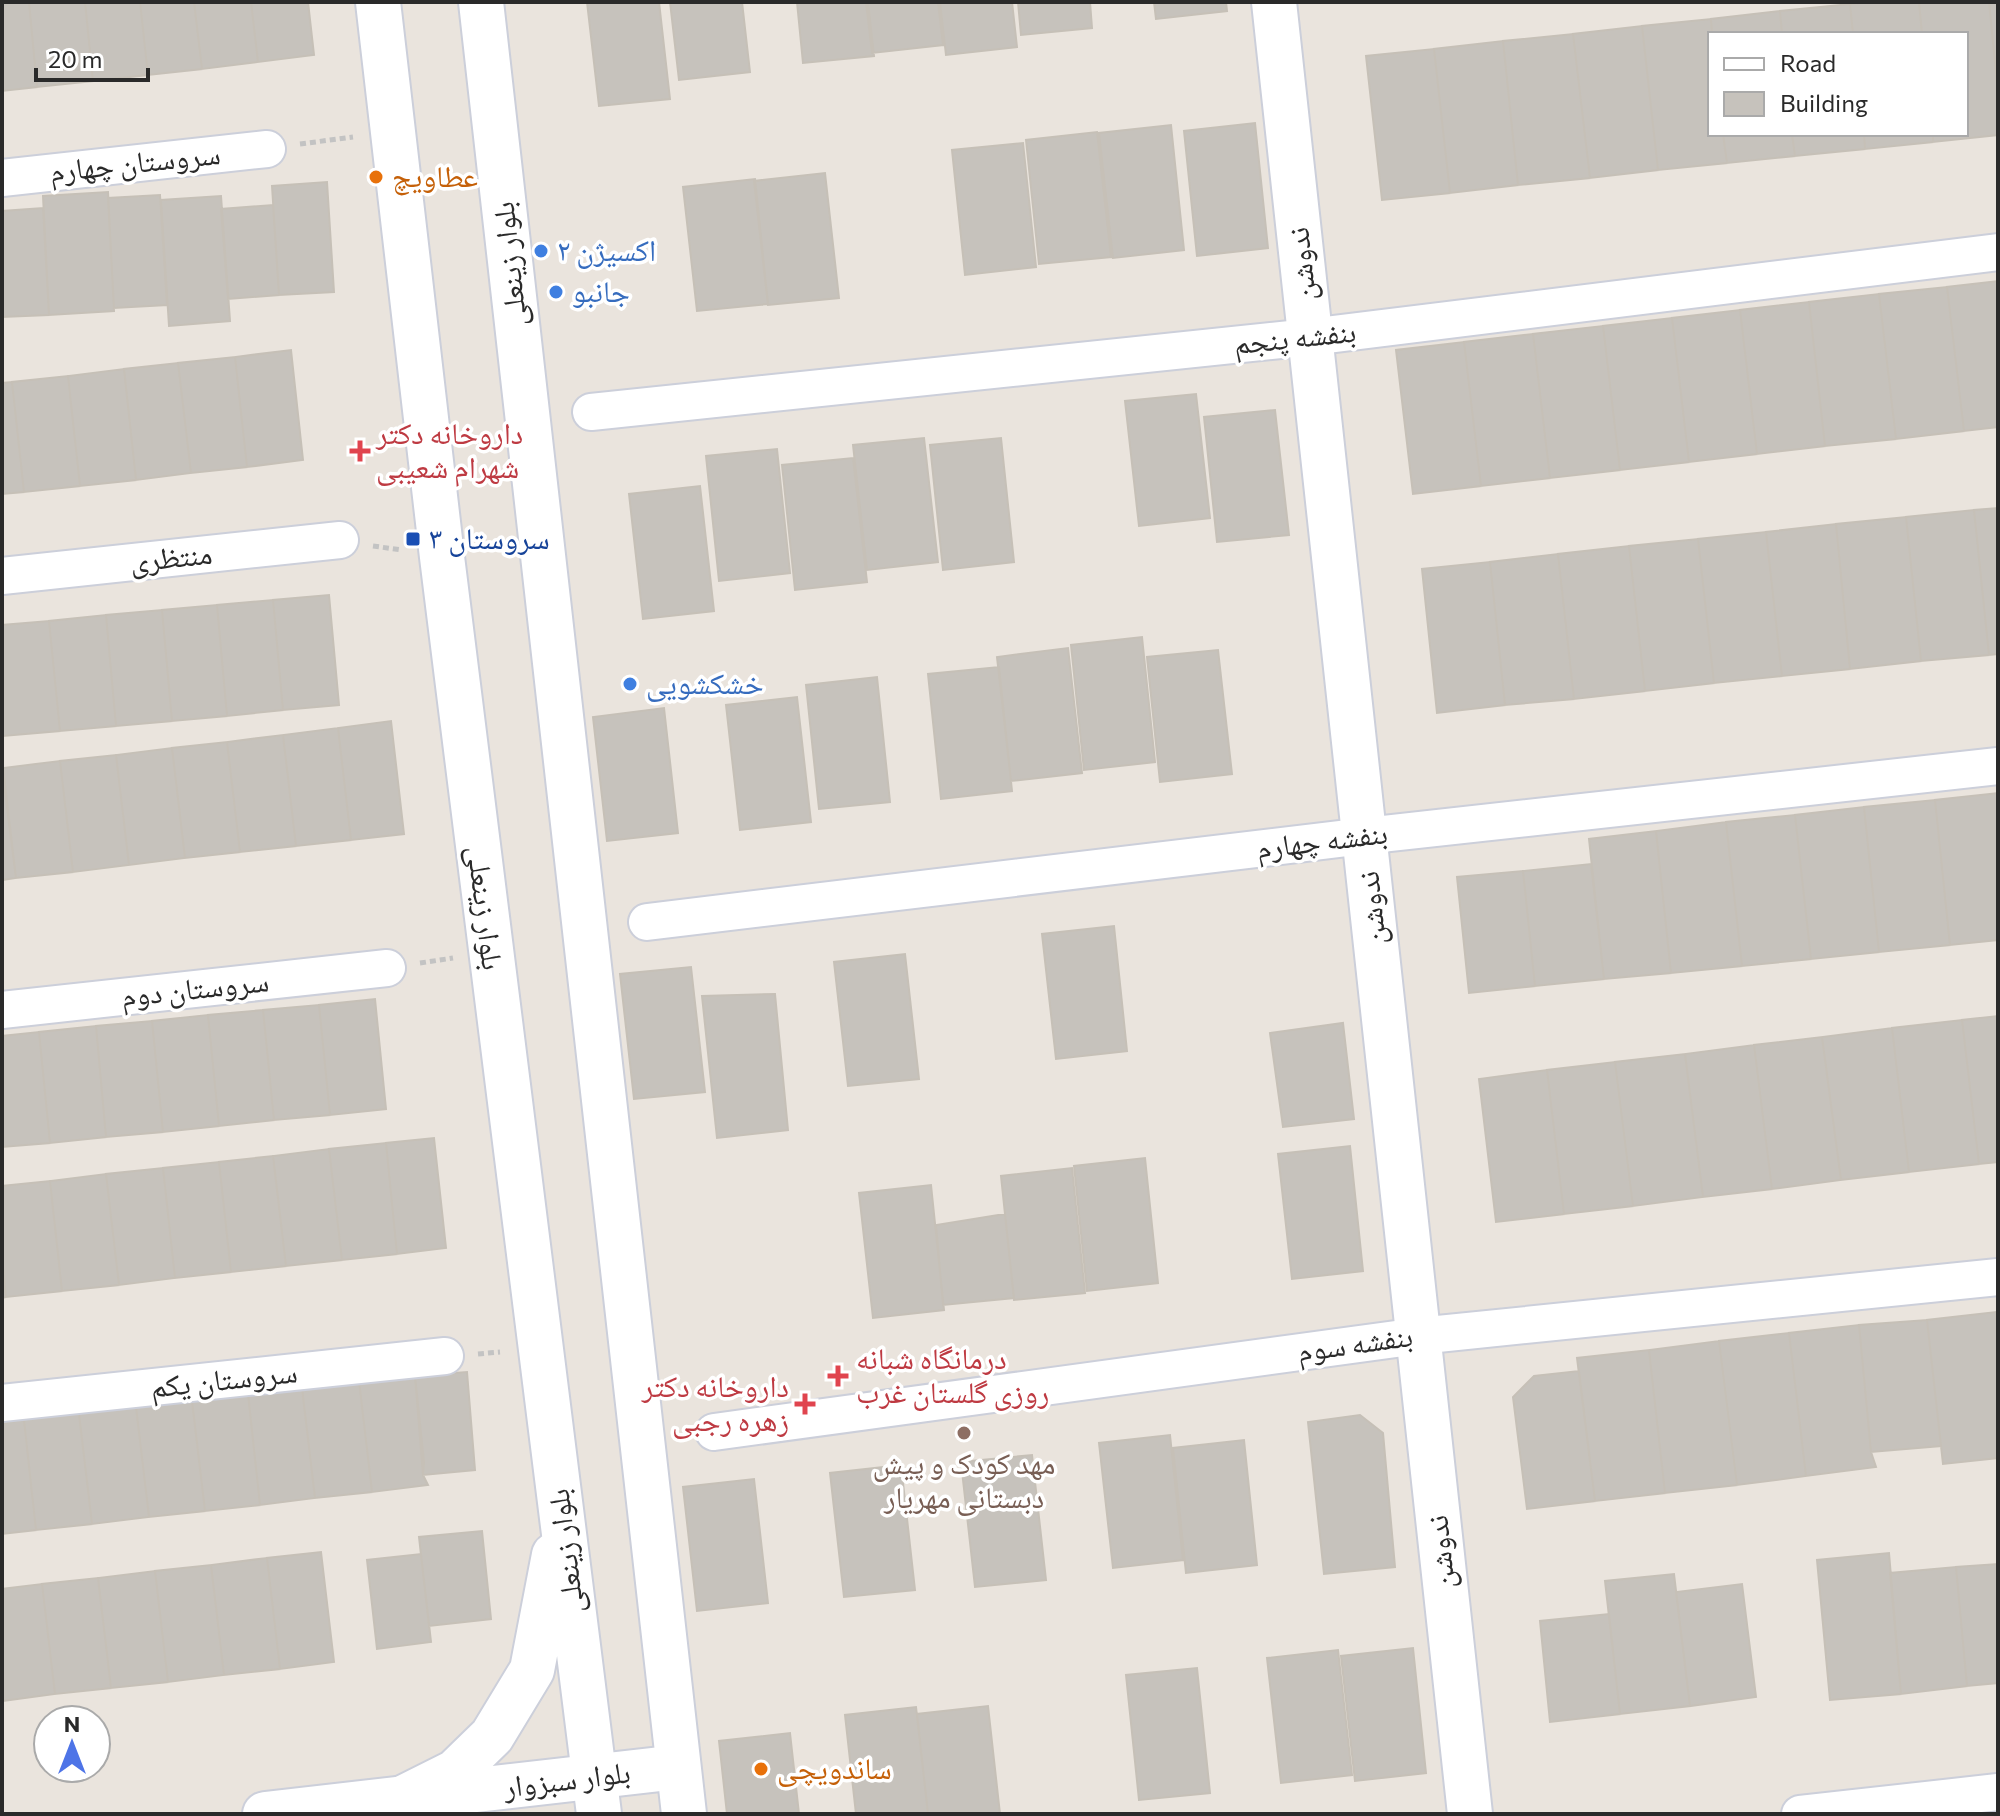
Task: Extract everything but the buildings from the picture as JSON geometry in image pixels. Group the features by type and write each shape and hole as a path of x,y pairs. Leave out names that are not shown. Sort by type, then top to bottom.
{"main road":[{"name":"بلوار زینعلی","path":"378,2 442,557 596,1796"},
{"name":"بلوار زینعلی","path":"481,2 684,1814"},
{"name":"ندوشن","path":"1274,2 1470,1814"},
{"path":"401,1799 455,1772 492,1736 532,1670 562,1517"},
{"name":"بلوار سبزوار","path":"265,1814 401,1799 596,1796 678,1767"}],"street":[{"name":"سروستان چهارم","path":"2,178 267,149"},
{"name":"بنفشه پنجم","path":"591,412 1310,337 1998,252"},
{"name":"منتظری","path":"2,576 340,540"},
{"name":"بنفشه چهارم","path":"647,922 1364,836 1998,766"},
{"name":"سروستان دوم","path":"2,1010 387,968"},
{"name":"بنفشه سوم","path":"714,1432 1418,1336 1998,1277"},
{"name":"سروستان یکم","path":"2,1403 445,1356"},
{"path":"1800,1814 1998,1792"}],"path":[{"path":"267,149 392,132"},
{"path":"340,540 442,557"},
{"path":"387,968 491,953"},
{"path":"445,1356 541,1349"}],"place":[{"name":"عطاویچ","path":"376,177"},
{"name":"اکسیژن ۲","path":"541,251"},
{"name":"جانبو","path":"556,292"},
{"name":"داروخانه دکتر شهرام شعیبی","path":"360,451"},
{"name":"سروستان ۳","path":"413,539"},
{"name":"خشکشویی","path":"630,684"},
{"name":"درمانگاه شبانه روزی گلستان غرب","path":"838,1376"},
{"name":"داروخانه دکتر زهره رجبی","path":"805,1404"},
{"name":"مهد کودک و پیش دبستانی مهریار","path":"964,1433"},
{"name":"ساندویچی","path":"761,1769"}]}
